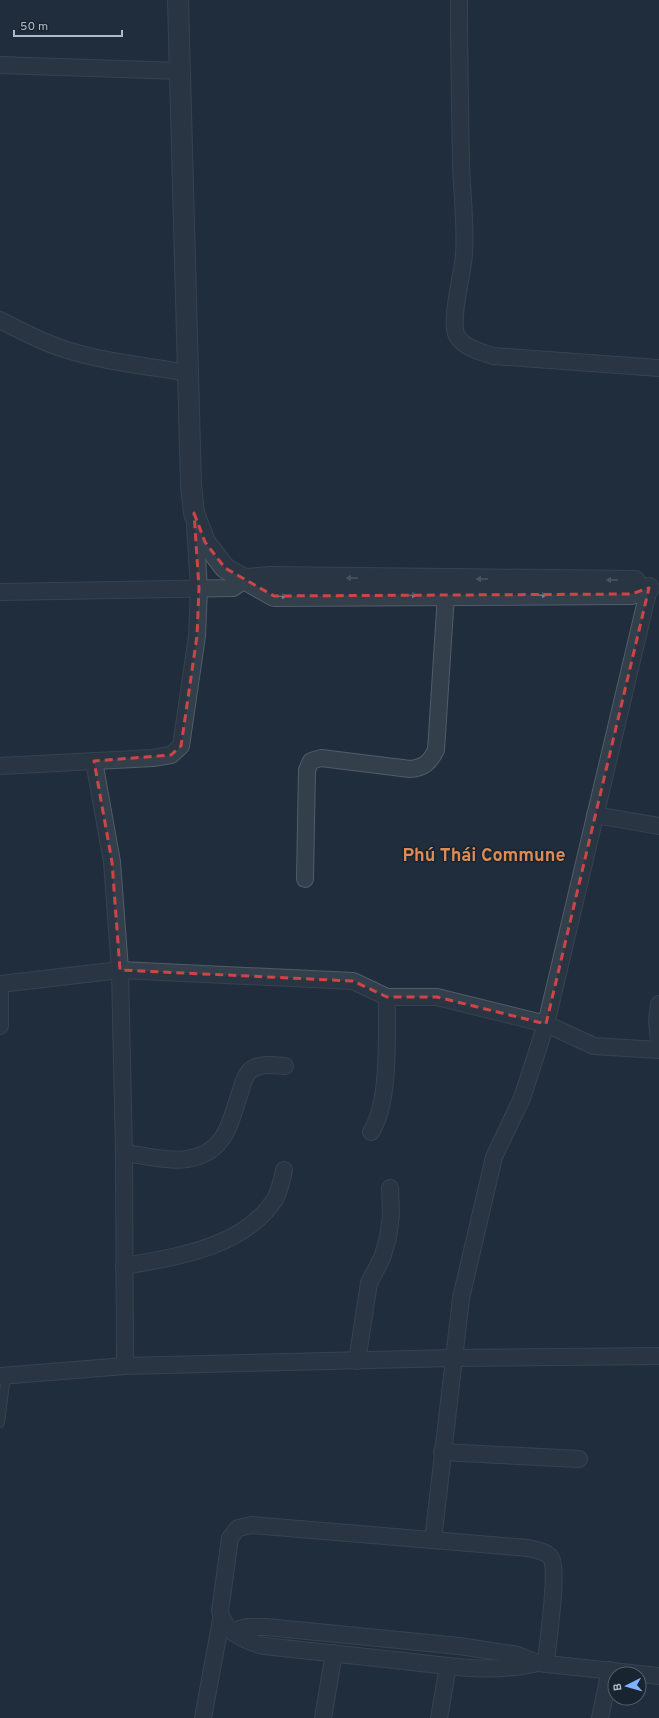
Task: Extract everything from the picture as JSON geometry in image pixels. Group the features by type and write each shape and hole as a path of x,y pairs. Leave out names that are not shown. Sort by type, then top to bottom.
{"street":[{"path":"0,766 153,758 172,755 181,746 197,636 199,588 191,485 178,0"},
{"path":"459,0 464,254 456,310 455,327 457,335 463,343 475,350 493,356 659,368"},
{"path":"0,65 180,71"},
{"path":"0,320 40,340 65,349 94,357 188,374"},
{"path":"194,513 205,542 225,568 274,596 631,594 654,588"},
{"path":"0,592 234,588 246,580 271,577 634,580 654,588"},
{"path":"433,1540 461,1298 494,1157 522,1098 546,1024 595,815 654,588"},
{"path":"305,879 307,770 311,761 321,758 410,769 425,765 432,759 436,750 446,595"},
{"path":"94,761 112,862 120,970 124,1153 125,1366"},
{"path":"595,815 659,826"},
{"path":"0,984 120,970 354,981 388,997 437,997 546,1024 594,1046 659,1050"},
{"path":"0,992 0,1026"},
{"path":"372,1132 384,1100 388,997"},
{"path":"659,1004 657,1021 659,1042"},
{"path":"124,1153 179,1160 196,1157 212,1150 220,1143 226,1133 244,1080 251,1070 268,1065 285,1066"},
{"path":"124,1266 164,1259 191,1252 228,1239 264,1214 275,1199 281,1186 284,1170"},
{"path":"357,1361 369,1282 382,1258 388,1238 390,1188"},
{"path":"3,1376 125,1366 453,1358 659,1356"},
{"path":"442,1452 579,1459"},
{"path":"252,1525 528,1548 546,1553 551,1558 554,1578 542,1663 517,1668 490,1669 448,1666 264,1646 245,1641 227,1626 220,1611 230,1538 238,1528 252,1525"},
{"path":"227,1626 247,1628 266,1627 459,1646 518,1655 542,1663 607,1670"},
{"path":"203,1718 227,1626"},
{"path":"323,1718 334,1654"},
{"path":"439,1718 448,1666"},
{"path":"647,1675 659,1676"},
{"path":"600,1718 607,1684"}],"lane":[{"path":"0,1423 3,1376"}],"highlighted area":[{"path":"194,513 205,542 225,568 274,596 631,594 649,588 546,1024 437,997 387,997 353,981 120,970 112,862 94,761 171,755 181,746 197,636 199,588"}],"district":[{"name":"Phú Thái Commune","path":"484,855"}]}
